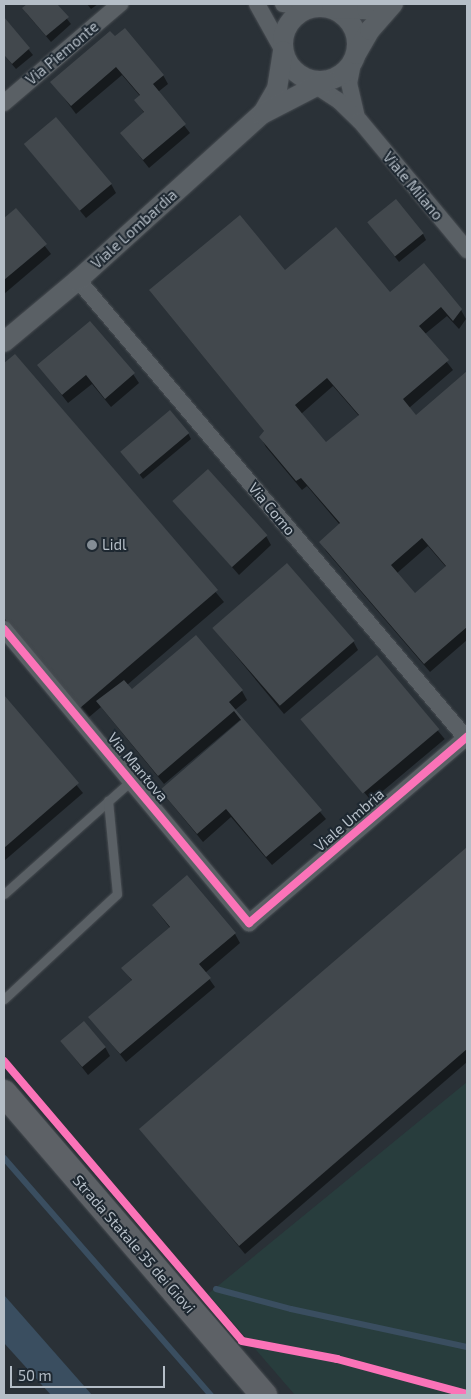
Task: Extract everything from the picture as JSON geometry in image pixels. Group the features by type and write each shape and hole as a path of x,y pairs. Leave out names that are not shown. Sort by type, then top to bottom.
{"main road":[{"name":"Strada Statale 35 dei Giovi","path":"4,1093 264,1395"}],"street":[{"name":"Via Piemonte","path":"4,103 120,4"},
{"path":"257,4 290,66 315,81 344,72 370,30 393,4"},
{"path":"283,4 367,9 389,4"},
{"path":"283,51 283,37 290,22 300,12 321,7 339,12 352,25 357,38 349,83 360,121"},
{"name":"Viale Lombardia","path":"262,114 277,89 283,51"},
{"name":"Viale Lombardia","path":"4,342 78,280 262,114 315,81"},
{"name":"Viale Milano","path":"315,81 360,121 467,250"},
{"name":"Via Como","path":"78,280 467,737"},
{"name":"Via Mantova","path":"4,630 250,923"},
{"name":"Viale Umbria","path":"250,923 467,737"}],"lane":[{"path":"4,894 130,781"},
{"path":"4,998 117,894 108,800"}],"green space":[{"path":"467,1082 467,1395 295,1395 208,1294"}],"water":[{"path":"4,1295 92,1395 51,1395 4,1343"}],"building":[{"path":"27,4 57,4 69,17 46,36 22,8"},
{"path":"4,17 30,48 12,64 4,55"},
{"path":"125,28 164,75 153,84 186,124 143,160 120,133 144,112 134,100 140,95 116,67 71,106 50,82 110,31 115,36"},
{"path":"56,117 112,184 80,211 24,144"},
{"path":"396,199 424,233 395,256 367,222"},
{"path":"16,208 47,244 4,280 4,218"},
{"path":"240,215 285,270 336,227 390,292 424,263 462,309 453,321 441,307 419,326 449,360 403,399 416,415 467,371 467,627 424,664 319,542 340,523 301,478 296,481 259,437 264,431 149,290","holes":["327,378 359,415 326,442 295,405","422,538 446,566 415,593 391,565"]},
{"path":"90,321 135,373 105,399 86,375 62,395 37,365"},
{"name":"Lidl","path":"15,354 218,590 80,708 4,618 4,363"},
{"path":"170,410 189,433 139,475 120,452"},
{"path":"208,469 268,535 232,567 172,501"},
{"path":"287,563 355,641 280,706 212,628"},
{"path":"196,635 243,690 229,702 322,810 266,857 226,809 197,834 160,790 241,720 234,711 158,776 96,701 124,680 132,689"},
{"path":"377,655 439,729 363,794 300,719"},
{"path":"4,695 79,783 4,848"},
{"path":"467,847 467,1049 239,1246 139,1129"},
{"path":"187,875 236,933 199,964 211,978 120,1054 88,1017 132,980 121,968 170,927 152,905"},
{"path":"84,1021 106,1047 82,1067 60,1041"}],"waterway":[{"path":"4,1158 211,1395"},
{"path":"216,1289 291,1309 467,1347"}],"cycle path":[{"path":"4,629 249,923 467,737"},
{"path":"4,1061 242,1341 337,1359 467,1394"}],"place":[{"name":"Lidl","path":"92,545"}]}
